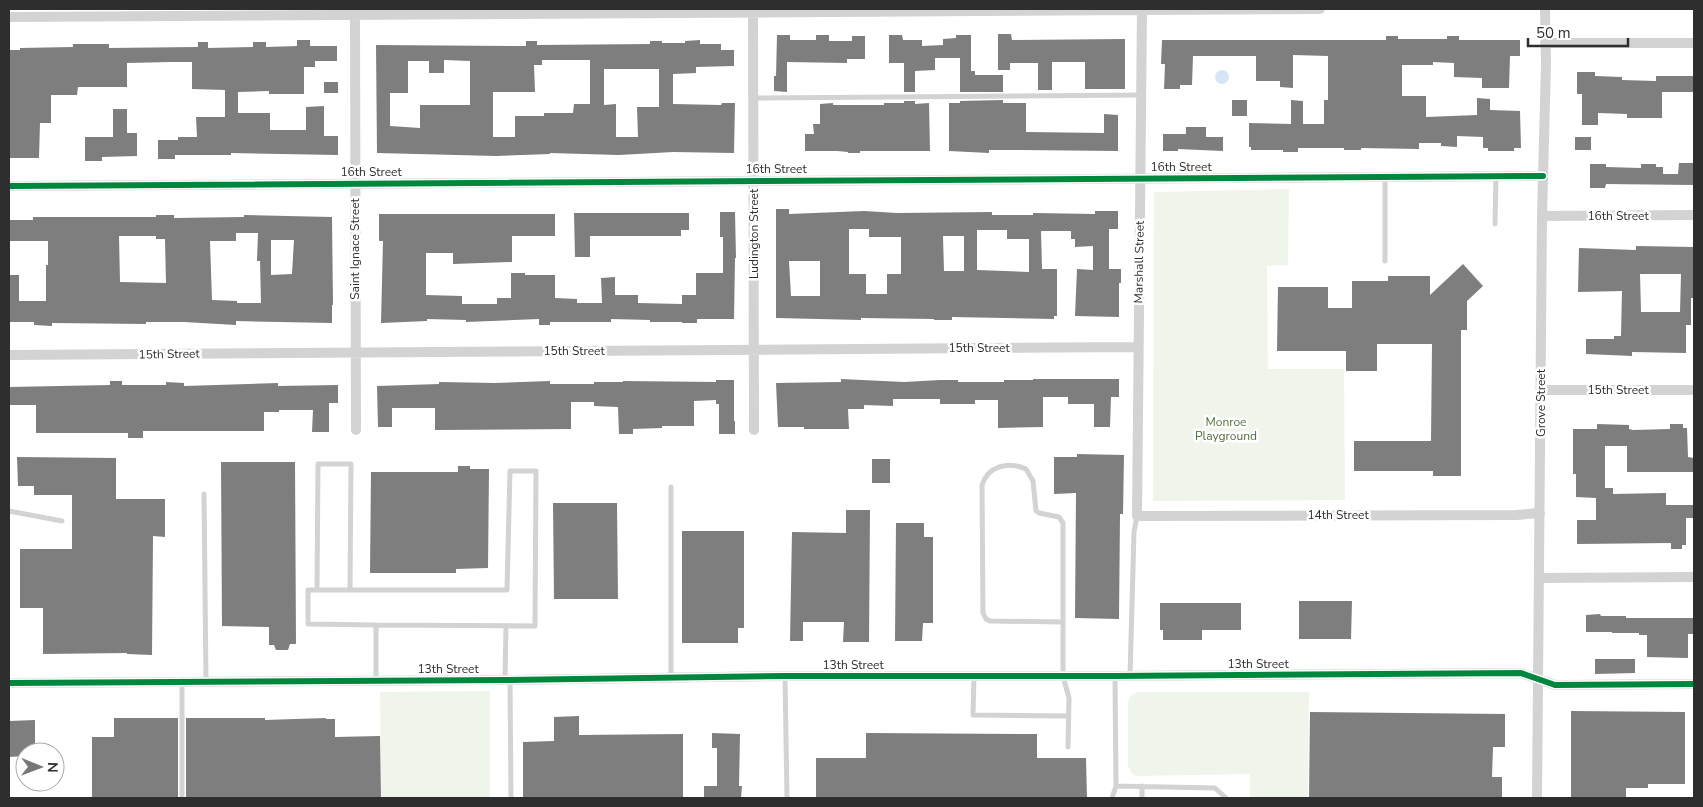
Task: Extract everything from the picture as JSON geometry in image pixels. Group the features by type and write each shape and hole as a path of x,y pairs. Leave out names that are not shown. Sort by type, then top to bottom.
{"street":[{"path":"9,17 355,12 1320,9"},
{"name":"Grove Street","path":"1537,798 1545,9"},
{"name":"Ludington Street","path":"753,10 754,430"},
{"name":"Marshall Street","path":"1137,516 1142,10"},
{"name":"Saint Ignace Street","path":"355,12 356,430"},
{"path":"1545,43 1694,42"},
{"name":"16th Street","path":"9,186 1543,176"},
{"name":"16th Street","path":"1542,216 1694,215"},
{"name":"15th Street","path":"9,355 1138,347"},
{"name":"15th Street","path":"1541,390 1694,390"},
{"name":"14th Street","path":"1137,516 1506,515 1540,513"},
{"path":"1539,578 1694,577"},
{"name":"13th Street","path":"9,683 508,680 785,676 1521,673 1555,685 1694,684"}],"lane":[{"path":"754,98 1141,95"},
{"path":"1495,224 1496,176"},
{"path":"1385,177 1385,261"},
{"path":"317,590 318,464 351,464 350,590"},
{"path":"1063,622 990,621 986,619 983,613 982,485 984,477 995,468 1012,465 1026,468 1033,481 1036,511 1059,517 1062,520 1064,565 1063,676 1069,698 1068,747"},
{"path":"536,471 535,626 308,624 308,590 317,590 507,590 510,472 536,471"},
{"path":"671,487 671,678"},
{"path":"204,494 206,681"},
{"path":"9,510 62,521"},
{"path":"1130,676 1134,532 1137,516"},
{"path":"376,625 376,680"},
{"path":"506,626 511,798"},
{"path":"785,676 787,798"},
{"path":"974,676 973,714 1069,716"},
{"path":"1112,798 1116,786 1115,676"},
{"path":"182,681 182,798"},
{"path":"1116,786 1215,788 1226,798"},
{"path":"1142,786 1142,798"}],"green space":[{"name":"Monroe Playground","path":"1289,189 1288,265 1267,266 1268,369 1344,369 1345,500 1153,501 1154,192"},
{"path":"490,691 490,798 381,798 380,692"},
{"path":"1138,692 1309,692 1308,798 1250,798 1250,774 1136,776 1128,766 1128,702 1131,696"}],"water":[{"path":"1219,70 1225,70 1229,77 1225,84 1219,84 1215,80 1215,74"}],"building":[{"path":"998,34 1011,34 1012,40 1125,39 1125,89 1085,89 1085,62 1052,62 1052,90 1038,90 1038,63 1010,63 1010,70 998,70"},
{"path":"777,35 790,35 790,40 816,40 816,35 829,35 829,41 852,41 852,36 865,36 865,59 847,59 847,63 787,62 787,92 774,91"},
{"path":"889,35 902,35 903,40 922,40 922,46 943,45 943,39 956,38 956,35 971,35 971,71 975,71 975,75 1003,75 1003,92 960,92 960,58 935,58 935,70 915,71 915,92 904,92 904,63 889,63"},
{"path":"1386,36 1398,36 1398,39 1447,39 1447,36 1459,36 1459,40 1520,40 1520,56 1510,56 1509,88 1482,88 1482,78 1454,77 1454,63 1433,62 1433,65 1402,65 1402,96 1426,96 1426,117 1477,115 1477,98 1490,99 1490,110 1520,111 1521,148 1514,148 1514,151 1488,151 1488,148 1483,148 1483,137 1457,136 1457,147 1441,146 1441,143 1419,143 1419,149 1361,148 1361,150 1344,150 1344,148 1298,148 1298,152 1251,150 1251,147 1249,147 1249,123 1291,124 1291,100 1303,101 1303,124 1324,124 1324,100 1328,100 1328,56 1293,55 1293,88 1280,87 1280,81 1256,81 1256,56 1193,56 1192,85 1180,85 1180,89 1164,89 1165,64 1161,64 1162,40 1386,40"},
{"path":"297,40 310,40 310,46 337,46 337,61 315,61 315,67 304,67 304,94 269,94 269,91 238,92 238,113 270,113 270,130 306,130 306,107 324,106 324,136 338,136 338,155 231,153 231,155 175,155 175,159 158,159 158,140 178,140 178,137 197,137 196,117 225,117 225,90 192,89 192,62 170,62 127,63 127,87 78,87 77,95 51,95 51,123 40,123 39,158 9,158 9,50 73,47 73,44 109,44 109,48 198,47 198,42 208,42 208,48 253,47 253,42 266,42 266,47 297,46"},
{"path":"700,40 700,44 721,44 721,50 734,50 734,66 696,67 696,73 673,74 673,104 721,105 722,103 735,103 734,153 673,152 619,155 550,153 496,156 377,153 376,45 526,46 526,41 537,41 537,45 650,44 650,41 685,43 685,41","holes":["444,60 470,61 470,105 420,105 420,128 390,126 390,93 408,93 408,61 429,61 429,73 444,73","542,60 590,60 590,104 574,104 573,113 515,116 515,137 493,137 493,92 535,92 534,65 542,65","604,69 659,69 659,107 637,107 638,137 616,137 616,104 604,105"]},
{"path":"1577,72 1595,72 1595,76 1622,77 1622,80 1656,81 1656,76 1694,76 1694,92 1662,92 1662,118 1627,118 1627,114 1598,113 1598,125 1582,125 1582,94 1577,94"},
{"path":"324,82 338,82 338,93 324,93"},
{"path":"1003,100 1003,103 1026,103 1026,132 1104,133 1104,114 1118,115 1118,151 989,150 989,153 949,151 949,103"},
{"path":"1232,100 1247,100 1247,116 1232,116"},
{"path":"904,101 915,101 915,104 929,103 930,151 860,151 860,153 848,153 805,151 805,134 814,134 813,124 820,124 820,104 884,105 884,103 904,103"},
{"path":"113,109 127,109 127,133 137,133 137,156 102,157 102,161 85,161 85,137 113,137"},
{"path":"1186,127 1206,127 1206,137 1223,137 1223,151 1178,149 1178,151 1163,151 1163,134 1186,134"},
{"path":"1575,137 1591,137 1591,150 1575,150"},
{"path":"1679,163 1694,163 1694,185 1606,184 1605,188 1590,188 1590,164 1606,164 1606,167 1641,168 1641,164 1656,164 1656,167 1663,167 1663,174 1678,174"},
{"path":"776,209 789,209 789,214 864,211 897,213 992,212 992,215 1033,215 1033,213 1095,214 1095,211 1118,211 1118,229 1109,229 1109,269 1121,269 1119,317 1075,316 1077,269 1093,270 1093,246 1075,247 1075,239 1071,239 1071,231 1041,231 1042,269 1057,269 1057,316 1054,316 1054,319 952,317 952,320 861,318 861,320 776,318","holes":["849,229 869,229 869,237 901,237 901,274 887,274 887,294 866,294 866,274 849,274","977,230 1007,230 1007,239 1029,239 1029,272 977,270","943,236 964,236 964,271 944,271","789,261 820,261 820,296 791,296"]},
{"path":"720,212 735,212 734,319 697,319 697,323 682,323 611,319 611,322 550,322 550,325 539,325 539,319 466,322 466,320 427,319 427,321 381,323 383,241 379,241 379,214 555,214 555,236 512,236 512,262 453,264 453,253 426,253 426,295 462,296 462,304 497,304 497,298 511,298 511,273 525,273 525,275 555,275 555,298 577,299 577,303 602,303 601,278 615,277 615,295 638,295 638,303 682,304 682,295 696,295 696,273 723,273 723,237 720,237"},
{"path":"574,213 689,213 689,230 681,230 681,236 590,236 590,257 575,257"},
{"path":"156,215 174,215 174,218 244,217 244,215 332,217 332,323 236,321 236,325 146,322 146,324 52,323 52,326 34,325 34,322 9,322 9,275 19,275 19,301 46,301 48,241 9,241 9,220 33,220 33,217 156,217","holes":["236,233 258,233 257,261 260,261 261,303 212,300 210,241 236,241","119,236 156,236 156,239 165,239 166,283 120,282","271,240 294,240 292,274 271,275"]},
{"path":"1636,246 1694,247 1694,298 1691,298 1691,325 1686,325 1686,353 1632,352 1632,356 1586,354 1586,339 1614,339 1614,336 1621,336 1622,291 1578,292 1579,248 1636,250","holes":["1640,274 1681,274 1680,312 1641,312"]},
{"path":"1463,264 1483,286 1467,301 1467,330 1461,330 1461,476 1433,476 1433,471 1354,471 1354,441 1431,441 1432,344 1377,344 1377,371 1346,371 1346,351 1277,351 1278,287 1328,287 1328,308 1352,308 1352,281 1388,281 1388,276 1430,276 1430,295"},
{"path":"841,379 904,382 958,380 958,382 1004,382 1004,380 1033,379 1119,379 1119,397 1111,397 1110,427 1094,427 1094,404 1068,404 1068,397 1043,397 1043,427 998,428 998,400 975,400 975,404 940,404 940,399 893,399 893,406 864,405 864,409 848,409 849,429 778,427 776,383 841,382"},
{"path":"716,380 734,380 735,434 719,434 719,404 716,404 716,400 694,401 694,426 662,426 662,428 633,429 633,434 619,434 618,407 594,406 594,402 571,402 571,429 435,430 435,408 392,408 392,427 378,427 377,386 439,384 439,382 495,383 550,381 550,384 594,384 594,382 623,381 716,382"},
{"path":"110,381 122,381 122,385 166,385 166,382 184,383 184,386 278,383 278,386 338,385 338,403 329,403 329,432 312,432 313,410 279,410 279,412 264,412 264,431 143,431 143,438 128,438 128,433 36,433 36,405 9,405 9,387 110,385"},
{"path":"1597,424 1629,425 1629,429 1633,430 1670,429 1670,424 1683,424 1683,428 1687,428 1688,457 1694,458 1694,472 1627,472 1627,446 1605,446 1605,488 1613,488 1613,494 1666,493 1666,505 1694,505 1694,518 1686,518 1686,545 1682,545 1682,549 1671,549 1671,543 1577,544 1577,520 1596,520 1596,498 1576,497 1576,474 1573,474 1573,429 1597,429"},
{"path":"1077,454 1124,455 1123,514 1120,514 1119,619 1075,618 1076,493 1054,494 1054,457 1077,457"},
{"path":"17,457 116,458 116,499 165,499 165,537 153,536 152,655 127,653 43,654 43,608 20,608 20,549 72,549 72,495 34,495 34,486 18,486"},
{"path":"872,459 890,459 890,483 872,483"},
{"path":"221,462 295,462 296,644 290,644 288,650 276,650 274,645 269,645 269,627 222,626"},
{"path":"458,466 470,466 470,469 489,469 488,568 456,569 456,573 370,573 371,472 458,472"},
{"path":"553,503 617,503 618,599 554,599"},
{"path":"846,510 870,510 869,642 843,642 844,622 803,622 803,641 790,641 792,532 846,533"},
{"path":"896,523 924,523 924,537 933,537 933,623 923,623 922,641 895,641"},
{"path":"682,531 744,531 744,628 738,628 738,643 682,643"},
{"path":"1299,601 1352,601 1351,639 1299,639"},
{"path":"1160,603 1241,603 1241,630 1202,630 1202,640 1163,640 1163,630 1160,630"},
{"path":"1600,614 1601,616 1626,616 1626,618 1694,618 1694,634 1688,634 1688,658 1647,657 1647,635 1639,635 1639,633 1586,632 1586,615"},
{"path":"1595,659 1635,659 1635,673 1595,674"},
{"path":"1571,711 1685,712 1685,784 1648,784 1648,788 1626,788 1626,798 1571,798"},
{"path":"1310,712 1505,714 1505,747 1493,747 1492,777 1502,777 1502,798 1309,798"},
{"path":"579,716 579,735 683,734 683,798 523,798 523,742 554,741 554,717"},
{"path":"114,718 178,718 178,798 92,798 92,737 114,737"},
{"path":"186,718 265,718 265,720 326,718 335,719 335,737 380,736 381,798 186,798"},
{"path":"35,720 35,742 15,742 15,757 9,757 9,721"},
{"path":"712,733 740,734 739,786 742,786 741,798 704,798 704,786 717,786 717,748 712,748"},
{"path":"866,733 1037,734 1037,758 1086,758 1087,798 816,798 816,758 866,758"}],"cycle path":[{"path":"9,186 1543,176"},
{"path":"9,683 785,676 1521,673 1555,685 1694,684"}]}
